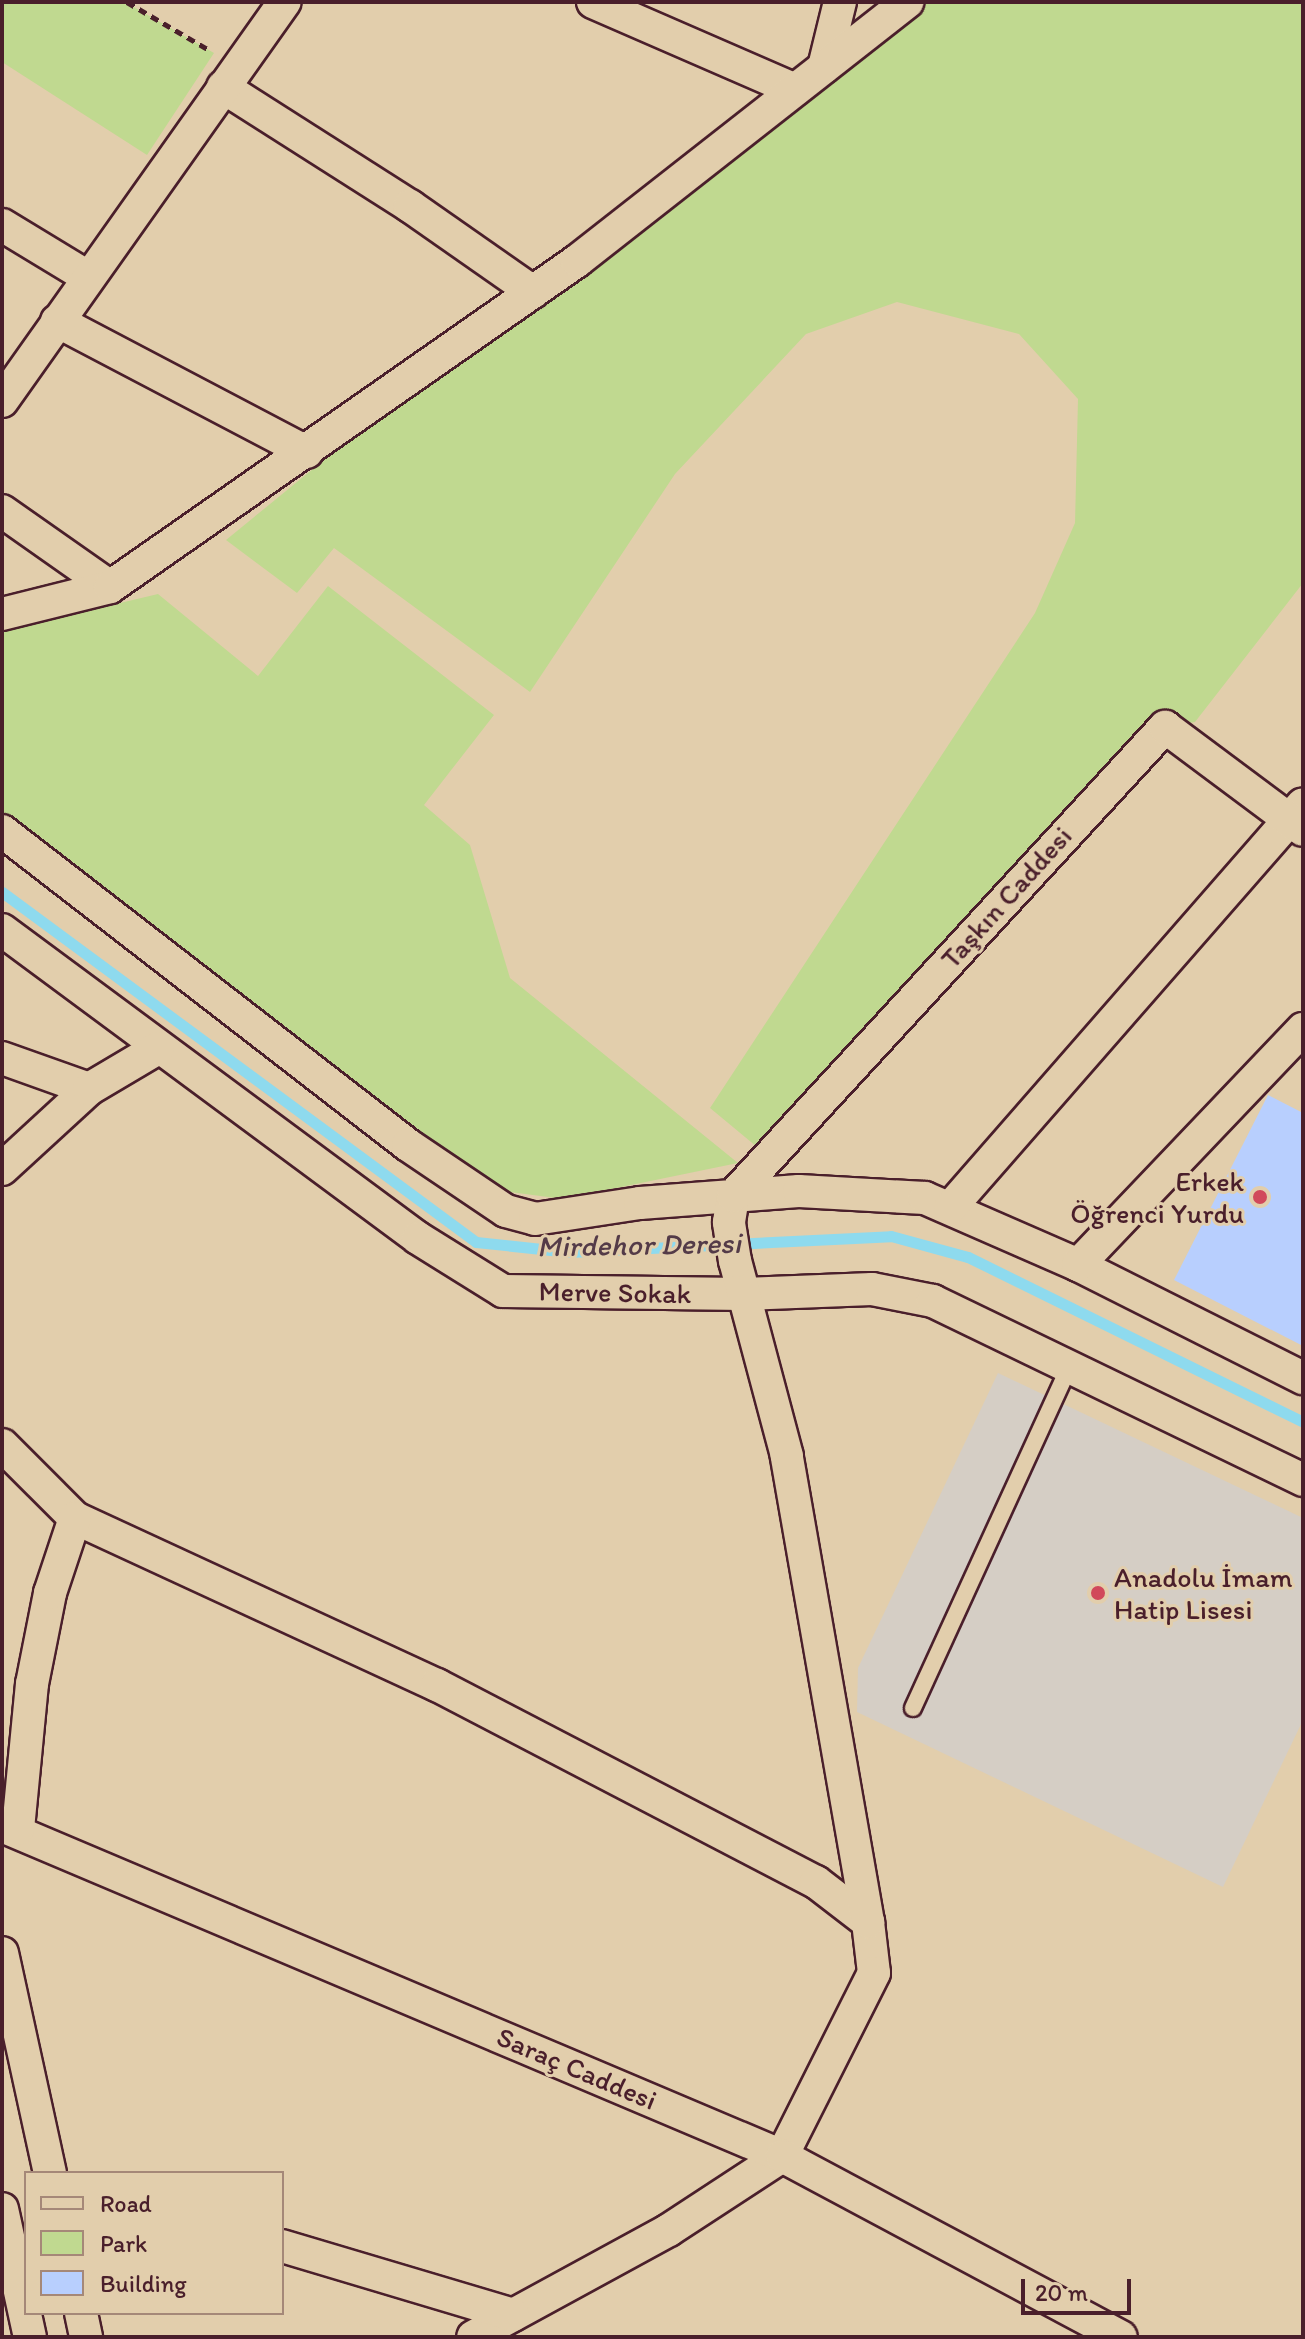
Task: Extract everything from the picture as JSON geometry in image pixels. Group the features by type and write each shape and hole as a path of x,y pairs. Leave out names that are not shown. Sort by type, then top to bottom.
{"street":[{"path":"2,401 285,2"},
{"path":"593,2 795,90"},
{"path":"824,67 840,2"},
{"path":"2,614 110,587 533,292 907,2"},
{"path":"231,77 533,292"},
{"path":"2,225 88,277"},
{"path":"57,321 307,452"},
{"path":"2,511 110,587"},
{"name":"Taşkın Caddesi","path":"731,1209 1165,727 1299,818"},
{"path":"950,1208 1299,818"},
{"path":"2,831 408,1145 506,1211 535,1219 731,1209 799,1191 925,1198 1078,1265 1303,1378"},
{"name":"Merve Sokak","path":"2,930 418,1238 503,1291 744,1294 872,1289 933,1301 1303,1480"},
{"path":"1078,1265 1303,1029"},
{"path":"2,1169 89,1089 158,1048"},
{"path":"2,1058 89,1089"},
{"path":"473,2337 669,2230 782,2156 874,1973 868,1922 787,1456 735,1261 731,1209"},
{"path":"2,1445 75,1518 437,1685 816,1882 868,1922"},
{"path":"7,1830 50,1593 75,1518"},
{"name":"Saraç Caddesi","path":"7,1830 782,2156 1121,2337"},
{"path":"2,1953 50,2171"},
{"path":"2,2209 24,2310"},
{"path":"284,2247 513,2315"},
{"path":"25,2315 30,2337"},
{"path":"81,2315 86,2337"}],"lane":[{"path":"913,1708 1069,1367"}],"path":[{"path":"127,2 231,77"}],"shaded area":[{"name":"Anadolu İmam Hatip Lisesi","path":"998,1373 1303,1518 1303,1720 1223,1887 857,1712 858,1668"}],"green space":[{"path":"2,2 125,2 214,53 147,155 2,62"},
{"path":"905,2 1303,2 1303,583 1195,722 1165,727 769,1157 710,1108 1035,613 1075,523 1078,399 1019,334 897,302 806,334 675,474 530,692 334,548 297,593 226,540 505,312"},
{"path":"328,586 494,715 424,805 470,845 510,978 738,1163 563,1199 495,1190 2,818 2,631 158,594 258,676"}],"building":[{"name":"Erkek Öğrenci Yurdu","path":"1268,1095 1303,1113 1303,1346 1174,1280"}],"waterway":[{"name":"Mirdehor Deresi","path":"2,892 476,1242 569,1252 891,1236 968,1257 1303,1422"}],"place":[{"name":"Erkek Öğrenci Yurdu","path":"1260,1197"},
{"name":"Anadolu İmam Hatip Lisesi","path":"1098,1593"}]}
